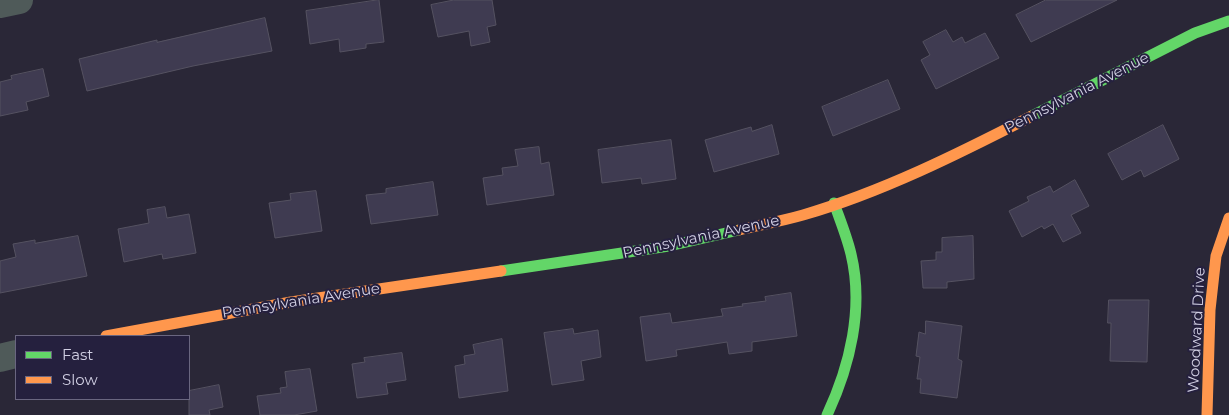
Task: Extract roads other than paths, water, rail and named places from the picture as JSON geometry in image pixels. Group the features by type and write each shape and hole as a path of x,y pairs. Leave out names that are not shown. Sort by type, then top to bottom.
{"street":[{"path":"0,4 18,0"},
{"name":"Pennsylvania Avenue","path":"111,335 291,302 669,246 803,215 875,189 966,150 1195,33 1229,21"},
{"path":"827,415 850,356 855,290 853,260 834,204"},
{"name":"Woodward Drive","path":"1207,415 1210,310 1216,256 1229,218"},
{"path":"0,358 15,354"}]}
